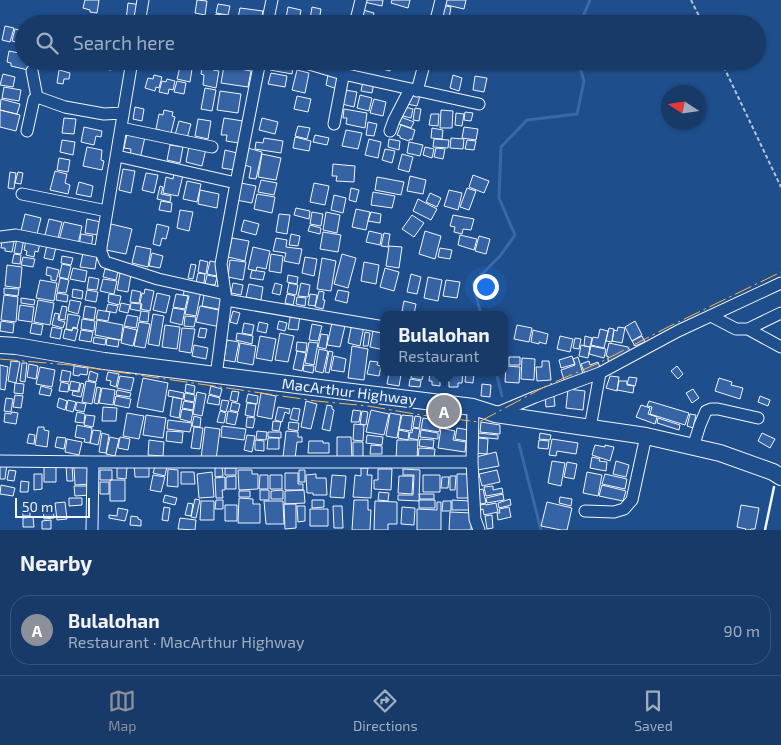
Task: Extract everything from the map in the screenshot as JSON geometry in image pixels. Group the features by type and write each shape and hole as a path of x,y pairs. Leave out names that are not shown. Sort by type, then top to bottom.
{"highway":[{"name":"MacArthur Highway","path":"0,345 216,376 473,407 494,414 646,436 720,453 773,472 781,477"}],"street":[{"path":"267,15 268,0"},
{"path":"357,15 361,0"},
{"path":"437,15 441,0"},
{"path":"140,15 141,1"},
{"path":"130,70 101,252 105,262 158,279 226,297 380,325"},
{"path":"216,376 226,297 221,264 258,70"},
{"path":"329,70 479,104"},
{"path":"334,124 344,70"},
{"path":"390,131 394,120 414,90 422,70"},
{"path":"27,131 34,99 37,97 32,71"},
{"path":"37,97 65,107 104,114 123,114"},
{"path":"121,128 212,147"},
{"path":"117,156 236,183"},
{"path":"22,194 107,211"},
{"path":"0,237 16,235 101,252"},
{"path":"494,414 600,373 678,331 781,282"},
{"path":"711,316 736,329 748,329 781,314"},
{"path":"748,329 781,347"},
{"path":"590,428 600,373"},
{"path":"473,407 472,462 476,519 479,530"},
{"path":"693,447 706,411 718,409 758,418"},
{"path":"585,511 614,512 624,509 632,500 646,436"},
{"path":"0,460 93,462 472,462"},
{"path":"92,530 93,462"}],"path":[{"path":"691,0 698,15"},
{"path":"724,70 781,187"}],"building":[{"path":"85,0 99,0 97,13 83,8"},
{"path":"197,0 207,1 205,15 195,13"},
{"path":"365,0 383,0 382,6 364,2"},
{"path":"392,0 410,0 408,8 391,3"},
{"path":"443,0 466,0 464,9 442,4"},
{"path":"128,3 141,5 139,15 127,15"},
{"path":"218,4 230,6 228,15 216,13"},
{"path":"441,5 451,7 450,15 439,15"},
{"path":"288,7 301,10 300,15 287,15"},
{"path":"312,7 321,9 320,15 311,15"},
{"path":"240,8 263,11 262,15 239,15"},
{"path":"363,10 374,13 374,15 362,15"},
{"path":"5,26 14,28 10,42 2,40"},
{"path":"15,29 15,42 12,41"},
{"path":"9,51 15,52 15,67 7,62"},
{"path":"59,70 70,73 69,79 64,79 63,84 57,83"},
{"path":"179,70 192,70 190,82 177,79"},
{"path":"202,70 219,71 216,88 203,85 204,75 201,74"},
{"path":"223,70 251,71 248,87 221,83"},
{"path":"270,70 293,70 292,74"},
{"path":"297,70 309,73 305,93 292,90"},
{"path":"271,73 287,76 285,87 268,84"},
{"path":"3,74 15,77 13,87 0,85"},
{"path":"154,75 162,77 159,88 156,87 155,91 145,88 148,78 153,79"},
{"path":"328,75 340,78 337,89 326,85"},
{"path":"453,75 462,78 459,91 450,88"},
{"path":"475,76 487,78 484,92 473,90"},
{"path":"167,79 175,81 173,90 169,89 168,94 159,92 162,81 166,82"},
{"path":"177,81 186,83 184,94 174,92"},
{"path":"363,81 374,83 372,93 361,91"},
{"path":"4,87 21,90 19,101 2,98"},
{"path":"205,88 216,90 212,111 201,109"},
{"path":"345,90 357,92 354,107 342,104"},
{"path":"410,90 421,93 417,106 407,104"},
{"path":"220,91 241,94 238,113 217,110"},
{"path":"360,95 372,98 369,111 357,108"},
{"path":"297,96 311,99 308,112 294,109"},
{"path":"1,99 20,104 17,114 0,110"},
{"path":"374,99 386,102 383,116 370,113"},
{"path":"135,107 144,109 142,121 133,119"},
{"path":"405,107 413,109 411,118 403,116"},
{"path":"415,108 421,109 419,121 413,120"},
{"path":"344,109 367,113 365,128 346,124 347,118 343,118"},
{"path":"0,110 20,115 16,131 0,127"},
{"path":"164,110 173,112 172,116 175,117 171,133 162,134 160,130 156,129 159,114 163,115"},
{"path":"441,110 453,111 452,128 440,128"},
{"path":"465,112 473,113 471,121 464,120"},
{"path":"456,113 464,114 462,126 455,125"},
{"path":"431,114 439,114 438,126 429,125"},
{"path":"401,117 414,122 411,128 399,124"},
{"path":"64,118 76,119 74,134 62,133"},
{"path":"224,118 243,121 239,143 226,141 227,135 221,135"},
{"path":"262,118 278,122 275,134 259,130"},
{"path":"198,119 211,121 208,139 195,136"},
{"path":"179,121 191,124 187,138 175,135"},
{"path":"368,122 377,124 374,136 366,135"},
{"path":"401,125 415,130 412,140 400,138 397,135"},
{"path":"298,126 310,128 307,139 295,136"},
{"path":"84,127 102,131 101,137 96,136 94,145 81,142"},
{"path":"464,127 478,129 476,140 462,138"},
{"path":"432,128 443,130 442,139 431,138"},
{"path":"346,130 362,133 358,149 342,146"},
{"path":"127,134 145,137 140,159 130,157 131,149 124,148"},
{"path":"315,135 329,138 327,145 313,142"},
{"path":"295,137 311,141 309,151 293,148"},
{"path":"264,138 283,141 281,153 255,149 256,142 263,143"},
{"path":"451,138 464,139 463,149 450,148"},
{"path":"369,139 381,142 378,158 365,155"},
{"path":"389,139 400,141 399,150 388,147"},
{"path":"434,139 449,140 448,148 433,147"},
{"path":"62,140 75,142 73,155 60,152"},
{"path":"467,140 476,141 474,150 465,149"},
{"path":"409,142 423,145 420,156 407,153"},
{"path":"170,145 183,147 180,163 167,160"},
{"path":"189,146 206,149 202,166 186,162"},
{"path":"87,147 102,150 101,160 104,161 102,170 83,166"},
{"path":"425,147 434,149 432,158 423,155"},
{"path":"248,148 262,152 256,179 249,178 251,167 244,165"},
{"path":"436,148 445,149 443,159 434,157"},
{"path":"385,149 395,151 392,163 382,160"},
{"path":"225,150 237,153 234,170 222,168"},
{"path":"262,154 281,158 276,180 258,177"},
{"path":"402,154 413,157 409,172 398,169"},
{"path":"59,158 70,160 68,172 57,170"},
{"path":"333,164 355,166 354,182 336,181 337,176 332,176"},
{"path":"123,169 135,171 131,193 119,190"},
{"path":"55,171 67,174 65,183 70,185 68,194 50,190"},
{"path":"10,172 16,173 14,189 8,188"},
{"path":"18,172 23,173 21,184 15,183"},
{"path":"146,173 158,175 154,193 142,190"},
{"path":"174,173 183,175 178,196 163,193 166,177 173,179"},
{"path":"473,175 489,181 484,193 469,187"},
{"path":"410,176 426,180 423,194 407,191"},
{"path":"377,177 404,182 401,195 375,190"},
{"path":"261,180 277,183 274,195 258,192"},
{"path":"187,181 201,184 197,202 183,199"},
{"path":"79,182 93,186 91,197 76,194"},
{"path":"241,183 256,186 252,203 236,200"},
{"path":"314,183 329,186 325,205 310,202"},
{"path":"160,186 163,187 161,194 171,196 170,202 157,199"},
{"path":"351,188 359,190 356,202 349,200"},
{"path":"467,188 476,191 469,210 460,207"},
{"path":"200,190 219,194 217,208 198,204"},
{"path":"449,190 462,193 458,210 444,206"},
{"path":"373,192 395,196 392,208 371,205"},
{"path":"430,193 441,198 437,207 426,202"},
{"path":"257,194 275,197 272,213 254,209"},
{"path":"334,195 346,198 343,213 331,210"},
{"path":"418,199 437,209 431,220 413,211"},
{"path":"161,201 172,203 171,212 159,210"},
{"path":"296,208 310,211 309,219 294,215"},
{"path":"356,209 370,212 366,230 352,227"},
{"path":"180,210 193,212 189,231 177,228"},
{"path":"312,212 323,214 321,226 310,224"},
{"path":"326,212 340,215 337,233 323,230"},
{"path":"371,212 381,214 380,223 368,221"},
{"path":"25,214 41,218 37,234 21,231"},
{"path":"279,214 290,215 287,234 276,232"},
{"path":"412,215 424,223 414,237 402,229"},
{"path":"453,215 474,219 471,230 463,229 462,234 454,232 455,227 450,226"},
{"path":"49,219 62,222 57,242 44,239"},
{"path":"87,219 101,222 98,235 85,233"},
{"path":"244,220 259,224 256,235 241,231"},
{"path":"64,222 82,226 78,244 59,240"},
{"path":"111,224 132,229 126,254 106,250"},
{"path":"157,224 169,227 166,239 162,238 160,246 153,244"},
{"path":"310,225 321,228 320,234 308,231"},
{"path":"369,231 382,234 380,245 366,242"},
{"path":"425,231 441,236 435,259 419,254"},
{"path":"323,232 341,235 338,252 320,249"},
{"path":"384,233 390,234 388,247 381,246"},
{"path":"81,234 93,236 91,248 79,246"},
{"path":"291,234 300,236 298,246 289,245"},
{"path":"460,235 477,239 474,250 458,245"},
{"path":"479,236 490,239 486,254 475,251"},
{"path":"17,238 24,239 21,254 14,253"},
{"path":"232,238 249,241 245,261 228,257"},
{"path":"276,238 287,240 286,247 302,249 299,264 284,261 286,253 273,251"},
{"path":"2,240 14,242 12,252 1,248"},
{"path":"26,240 40,243 38,252 35,251 34,257 26,255 27,251 24,250"},
{"path":"47,245 56,247 53,260 44,258"},
{"path":"136,246 151,249 148,267 132,263"},
{"path":"389,246 402,247 399,268 386,266"},
{"path":"253,247 270,251 266,269 257,267 256,271 248,269"},
{"path":"440,248 452,250 450,259 438,257"},
{"path":"83,253 97,256 95,269 80,267"},
{"path":"152,253 163,256 160,268 149,266"},
{"path":"14,254 21,255 20,264 12,263"},
{"path":"271,254 283,256 281,273 269,271"},
{"path":"342,254 356,258 348,288 334,284"},
{"path":"62,256 73,258 71,265 61,263"},
{"path":"23,257 35,259 33,267 21,265"},
{"path":"305,257 317,259 314,276 302,273"},
{"path":"322,258 336,261 331,291 317,289"},
{"path":"200,260 208,262 206,274 198,272"},
{"path":"230,260 246,262 243,280 228,277"},
{"path":"210,261 220,263 217,276 207,274"},
{"path":"364,262 379,265 376,284 361,281"},
{"path":"62,264 71,266 68,279 59,277"},
{"path":"191,264 196,265 193,279 188,278"},
{"path":"7,265 22,267 20,288 5,286"},
{"path":"47,267 59,270 56,281 51,280 51,276 46,275"},
{"path":"73,268 87,271 85,282 70,279"},
{"path":"385,268 399,272 394,291 380,287"},
{"path":"105,269 118,272 116,280 103,277"},
{"path":"252,270 265,272 263,280 250,278"},
{"path":"120,273 131,275 128,292 117,290"},
{"path":"198,273 205,274 204,283 196,282"},
{"path":"411,274 421,277 417,294 407,292"},
{"path":"207,275 217,277 215,285 205,284"},
{"path":"288,275 298,277 297,284 287,282"},
{"path":"89,277 99,279 97,290 87,289"},
{"path":"428,277 442,280 438,301 424,298"},
{"path":"60,278 69,280 66,293 57,292"},
{"path":"103,279 117,281 114,294 100,291"},
{"path":"40,280 57,283 54,301 36,298"},
{"path":"446,280 460,282 457,298 443,296"},
{"path":"233,283 243,285 241,295 231,293"},
{"path":"275,283 282,285 280,295 272,293"},
{"path":"289,283 298,285 296,295 287,293"},
{"path":"301,283 310,285 308,297 298,296"},
{"path":"249,284 263,287 261,300 246,297"},
{"path":"4,288 19,289 18,296 4,294"},
{"path":"185,288 201,291 196,316 185,314 189,296 183,295"},
{"path":"73,289 83,291 82,299 72,297"},
{"path":"145,289 154,291 150,311 141,309 142,293 144,294"},
{"path":"87,290 98,292 96,302 85,300"},
{"path":"132,290 141,292 139,303 130,302"},
{"path":"338,290 349,292 347,303 335,300"},
{"path":"319,291 324,292 323,309 315,307"},
{"path":"57,293 68,295 67,302 56,300"},
{"path":"157,293 170,296 166,313 153,310"},
{"path":"109,294 121,296 119,305 108,302"},
{"path":"176,294 188,296 185,309 173,307"},
{"path":"287,294 295,296 293,305 285,303"},
{"path":"310,294 317,295 315,306 308,305"},
{"path":"4,295 18,297 16,322 1,320"},
{"path":"204,295 225,299 223,310 202,306"},
{"path":"297,297 306,298 305,306 296,304"},
{"path":"21,298 35,300 34,305 21,303"},
{"path":"38,300 54,303 50,325 34,322"},
{"path":"70,300 81,302 78,314 68,311"},
{"path":"404,301 416,304 415,311 402,311"},
{"path":"121,303 130,305 128,313 119,311"},
{"path":"131,303 141,304 140,311 130,309"},
{"path":"108,304 118,306 116,313 106,311"},
{"path":"20,305 34,307 32,322 18,320"},
{"path":"62,306 67,307 65,320 59,319"},
{"path":"85,306 96,308 94,320 83,318"},
{"path":"200,306 223,311 220,327 196,322"},
{"path":"173,308 185,310 182,325 170,322"},
{"path":"98,310 110,312 108,321 96,319"},
{"path":"141,311 149,312 148,322 139,321"},
{"path":"233,311 240,313 237,324 230,322"},
{"path":"55,313 59,314 58,320 65,322 63,328 52,325"},
{"path":"291,313 300,315 298,330 288,329"},
{"path":"68,314 80,316 77,328 73,327 72,330 66,329"},
{"path":"153,314 164,316 159,346 148,344"},
{"path":"127,315 138,317 136,328 124,326"},
{"path":"185,316 196,317 194,327 184,326"},
{"path":"82,319 95,321 94,331 81,329"},
{"path":"97,320 123,325 121,340 95,335"},
{"path":"1,321 14,323 13,333 0,331"},
{"path":"279,321 287,323 285,331 277,329"},
{"path":"635,321 642,335 632,341 625,327"},
{"path":"139,322 150,324 145,348 134,346"},
{"path":"259,322 268,324 266,333 257,331"},
{"path":"32,323 43,325 41,335 30,333"},
{"path":"244,323 254,325 252,335 242,333"},
{"path":"332,323 345,326 340,347 327,345"},
{"path":"352,323 364,326 360,346 348,343"},
{"path":"312,324 322,326 318,341 309,340"},
{"path":"165,325 180,327 177,349 162,347"},
{"path":"517,325 532,328 529,342 514,339"},
{"path":"52,327 62,329 60,339 50,337"},
{"path":"124,327 137,330 133,346 121,343"},
{"path":"618,327 625,328 622,343 612,341 614,330 617,331"},
{"path":"73,328 78,329 75,341 63,338 65,329 72,331"},
{"path":"182,328 195,329 191,353 179,351"},
{"path":"200,328 207,329 205,338 198,337"},
{"path":"609,328 614,329 612,342 606,341"},
{"path":"600,329 608,331 604,348 591,345 593,337 598,338"},
{"path":"81,330 93,332 91,342 79,340"},
{"path":"533,330 548,334 546,344 531,342"},
{"path":"373,331 380,333 380,349 370,347"},
{"path":"365,332 370,333 368,346 363,346"},
{"path":"237,333 253,336 252,344 236,340"},
{"path":"280,333 294,336 288,362 275,360"},
{"path":"321,334 328,335 326,349 318,347"},
{"path":"260,336 276,339 272,361 256,358"},
{"path":"560,336 573,339 570,352 557,349"},
{"path":"585,336 592,338 590,347 584,346"},
{"path":"642,336 645,342 635,346 632,341"},
{"path":"94,337 106,339 105,345 93,343"},
{"path":"107,338 119,340 118,347 106,345"},
{"path":"575,338 581,339 579,349 573,348"},
{"path":"227,340 239,342 235,362 224,360"},
{"path":"297,342 307,343 306,352 296,351"},
{"path":"309,342 318,343 314,365 305,363"},
{"path":"240,343 256,346 253,365 237,362"},
{"path":"609,343 628,347 630,351 609,363 608,356 606,356"},
{"path":"194,345 208,348 206,359 192,356"},
{"path":"581,345 590,347 588,358 579,356"},
{"path":"352,346 368,349 364,380 348,378"},
{"path":"591,346 606,349 604,358 589,354"},
{"path":"319,349 328,351 323,373 315,371"},
{"path":"297,351 306,353 302,371 293,369"},
{"path":"329,351 333,352 329,373 325,372"},
{"path":"334,356 346,359 344,372 331,370"},
{"path":"572,356 575,364 561,368 559,360"},
{"path":"509,357 520,357 520,365 509,365"},
{"path":"578,357 583,374 564,380 561,370 575,365 573,359"},
{"path":"522,358 535,359 534,380 521,379"},
{"path":"11,361 20,362 16,383 8,381"},
{"path":"370,361 378,362 377,365 380,366 379,376 367,374"},
{"path":"542,361 549,361 551,380 537,381 536,367 542,367"},
{"path":"589,361 590,365 598,362 601,370 586,376 581,364"},
{"path":"22,363 27,363 25,382 20,381"},
{"path":"29,364 38,366 36,379 27,377"},
{"path":"0,365 8,367 5,390 0,389"},
{"path":"304,365 314,366 313,373 303,371"},
{"path":"74,366 88,368 87,375 73,375"},
{"path":"508,366 520,367 519,383 505,382 505,376 508,376"},
{"path":"677,366 683,374 678,379 671,371"},
{"path":"40,367 55,370 52,387 36,384"},
{"path":"62,370 71,372 69,382 60,381"},
{"path":"90,371 98,374 96,382 88,380"},
{"path":"108,372 119,374 116,387 110,385 111,381 106,380"},
{"path":"120,376 134,378 131,391 117,388"},
{"path":"388,376 401,376 399,386 387,384"},
{"path":"411,376 423,376 422,380 411,378"},
{"path":"430,376 443,376 440,386 432,385 432,381 429,381"},
{"path":"446,376 463,376 462,383 458,383 458,387 449,387 449,382 445,381"},
{"path":"466,376 474,376 473,383 465,382"},
{"path":"610,376 619,377 617,391 606,388"},
{"path":"629,377 637,378 635,386 627,384"},
{"path":"143,378 168,383 163,412 137,407"},
{"path":"719,378 732,382 731,385 743,388 740,399 715,391"},
{"path":"410,379 421,381 420,387 409,386"},
{"path":"71,381 80,383 78,391 69,390"},
{"path":"86,381 96,383 92,404 82,402"},
{"path":"619,381 627,381 627,385 634,386 633,393 617,390"},
{"path":"61,382 69,384 68,392 59,391"},
{"path":"15,383 24,384 23,394 14,393"},
{"path":"81,383 84,384 81,397 72,395 73,391 79,392"},
{"path":"186,384 195,386 194,394 185,392"},
{"path":"482,384 491,385 490,397 481,396"},
{"path":"41,386 52,389 50,396 39,394"},
{"path":"211,386 222,389 220,397 209,394"},
{"path":"97,387 101,388 98,404 94,403"},
{"path":"102,388 115,390 113,405 99,403"},
{"path":"568,389 585,391 583,410 566,408"},
{"path":"693,389 699,398 692,403 686,393"},
{"path":"117,390 131,393 130,397 116,395"},
{"path":"169,390 184,393 183,399 168,396"},
{"path":"232,391 239,392 237,402 230,400"},
{"path":"197,392 206,394 202,416 193,414"},
{"path":"185,393 195,395 194,402 184,400"},
{"path":"261,393 276,396 272,419 257,416"},
{"path":"248,394 258,396 257,404 246,402"},
{"path":"15,395 23,396 21,408 13,407"},
{"path":"209,395 220,398 219,405 207,403"},
{"path":"116,396 131,399 129,408 114,405"},
{"path":"554,396 555,406 546,407 545,397"},
{"path":"760,396 770,400 768,406 758,402"},
{"path":"173,397 182,399 179,418 170,416"},
{"path":"6,398 13,399 11,412 4,411"},
{"path":"59,398 67,401 65,410 57,407"},
{"path":"68,400 76,402 73,412 66,410"},
{"path":"222,400 229,401 226,412 220,410"},
{"path":"184,401 194,403 193,410 182,408"},
{"path":"306,401 317,404 311,429 301,427"},
{"path":"649,401 689,413 685,425 650,414 652,407 647,406"},
{"path":"77,402 86,404 84,412 75,410"},
{"path":"232,402 240,404 238,412 230,410"},
{"path":"247,403 256,404 254,417 245,415"},
{"path":"327,405 332,406 334,410 330,431 322,429"},
{"path":"641,405 650,408 648,414 657,417 655,424 636,417"},
{"path":"103,407 117,408 116,421 102,421"},
{"path":"278,407 290,409 289,414 285,412 282,422 275,420"},
{"path":"293,408 300,409 298,421 290,419"},
{"path":"182,409 193,411 191,422 180,419"},
{"path":"353,410 361,411 359,422 351,422"},
{"path":"371,410 389,414 384,435 366,432"},
{"path":"220,411 226,413 224,423 217,422"},
{"path":"228,411 238,413 235,425 226,423"},
{"path":"362,411 368,412 366,425 360,424"},
{"path":"12,412 18,413 16,424 4,422 5,413 11,414"},
{"path":"77,412 85,414 84,423 75,422"},
{"path":"127,413 144,416 139,439 123,436"},
{"path":"390,413 401,415 397,438 386,436"},
{"path":"690,414 696,415 693,428 687,426"},
{"path":"86,415 95,416 93,427 84,425"},
{"path":"146,415 166,418 163,438 143,435"},
{"path":"402,415 413,416 411,431 399,429"},
{"path":"194,416 201,418 200,427 192,426"},
{"path":"415,416 421,417 419,428 413,427"},
{"path":"247,417 255,418 253,428 246,427"},
{"path":"423,418 441,421 439,432 421,429"},
{"path":"658,418 680,425 679,430 657,423"},
{"path":"168,420 192,423 190,432 167,429"},
{"path":"273,421 281,422 279,431 272,430"},
{"path":"289,422 299,423 298,431 288,429"},
{"path":"481,422 500,425 500,434 480,432"},
{"path":"354,424 364,425 363,441 353,440"},
{"path":"77,425 92,428 90,443 84,442 85,439 75,437"},
{"path":"222,426 246,429 244,440 221,437"},
{"path":"38,427 44,427 44,430 49,431 47,447 35,445"},
{"path":"194,427 203,428 200,449 191,448"},
{"path":"205,427 220,429 216,460 201,458"},
{"path":"413,428 420,429 418,440 409,438"},
{"path":"441,428 455,431 453,440 466,442 465,452 438,448"},
{"path":"457,428 469,430 467,441 455,439"},
{"path":"93,430 101,431 98,445 90,443"},
{"path":"399,430 409,432 408,440 398,438"},
{"path":"421,430 438,433 438,439 420,437"},
{"path":"167,431 183,432 182,443 166,441"},
{"path":"257,431 267,432 266,440 256,439"},
{"path":"286,431 298,432 298,437 302,437 302,442 297,442 295,459 283,457"},
{"path":"268,432 281,432 281,438 268,437"},
{"path":"102,433 109,435 106,453 99,452"},
{"path":"478,433 498,435 498,439 478,437"},
{"path":"540,433 551,435 550,440 539,439"},
{"path":"762,433 775,439 770,448 758,441"},
{"path":"29,434 35,435 34,444 27,443"},
{"path":"247,435 255,436 252,452 244,450"},
{"path":"367,435 383,437 382,445 366,443"},
{"path":"57,437 66,438 64,449 55,447"},
{"path":"110,437 119,439 115,456 106,454"},
{"path":"120,437 130,439 128,450 118,448"},
{"path":"337,437 351,437 352,459 337,459"},
{"path":"268,438 279,438 279,449 267,449"},
{"path":"478,438 488,439 487,454 476,453"},
{"path":"67,439 82,442 79,455 65,452"},
{"path":"420,439 434,440 433,448 419,446"},
{"path":"552,439 578,443 576,454 557,451 556,456 549,455"},
{"path":"149,440 164,442 163,456 148,455"},
{"path":"255,440 264,441 264,451 255,450"},
{"path":"397,440 418,440 417,459 396,459"},
{"path":"539,440 549,441 548,449 538,448"},
{"path":"309,441 329,443 329,453 308,453"},
{"path":"353,442 363,442 363,459 353,459"},
{"path":"371,445 382,446 382,454 370,454"},
{"path":"595,445 614,447 610,461 592,455"},
{"path":"419,448 435,449 434,460 418,459"},
{"path":"496,452 499,466 478,470 476,457"},
{"path":"592,457 600,459 599,461 607,462 606,471 590,468"},
{"path":"552,461 565,463 561,486 548,483"},
{"path":"616,461 629,465 626,477 613,474"},
{"path":"567,462 577,464 574,479 564,477"},
{"path":"0,463 7,464 5,479 0,479"},
{"path":"156,463 167,466 165,476 153,473"},
{"path":"134,464 149,464 149,477 135,477"},
{"path":"56,465 56,482 44,482 44,466"},
{"path":"66,465 72,465 73,481 67,481"},
{"path":"89,466 90,484 75,485 74,467"},
{"path":"222,466 223,476 215,477 215,467"},
{"path":"117,467 127,467 126,479 117,478"},
{"path":"225,468 236,468 236,475 225,475"},
{"path":"361,468 368,468 367,475 372,475 371,498 353,497 355,475 361,476"},
{"path":"168,469 178,470 178,487 167,486"},
{"path":"378,469 392,469 391,490 374,489 374,480 378,480"},
{"path":"403,469 420,470 419,501 398,500 398,495 413,495 414,475 403,475"},
{"path":"9,470 16,471 14,481 7,480"},
{"path":"100,470 112,470 112,480 100,480"},
{"path":"238,470 252,470 252,474 258,474 258,489 239,490"},
{"path":"299,470 305,470 305,482 299,482"},
{"path":"497,470 500,482 482,486 479,474"},
{"path":"181,472 194,472 195,484 181,484"},
{"path":"212,472 214,497 199,498 197,474"},
{"path":"587,472 602,475 598,496 583,493"},
{"path":"285,473 298,473 298,484 303,484 303,490 285,490"},
{"path":"34,474 42,474 42,489 34,490"},
{"path":"316,474 316,478 326,478 327,495 307,493 306,475"},
{"path":"457,474 469,474 469,498 457,498"},
{"path":"605,474 627,479 625,489 602,484"},
{"path":"153,475 165,477 161,492 150,490"},
{"path":"260,475 268,475 268,489 259,489"},
{"path":"270,475 282,475 282,489 270,489"},
{"path":"332,475 346,476 344,498 330,497"},
{"path":"423,475 440,475 440,492 423,492"},
{"path":"236,476 236,489 226,489 226,477"},
{"path":"399,476 413,476 412,494 398,493"},
{"path":"450,476 456,476 455,490 450,490"},
{"path":"225,477 225,490 222,490 223,498 216,498 215,478"},
{"path":"442,477 449,477 448,488 441,488"},
{"path":"110,480 125,480 125,501 110,501"},
{"path":"21,481 29,482 28,492 20,492"},
{"path":"100,482 109,482 109,494 100,494"},
{"path":"1,485 15,488 13,496 0,494"},
{"path":"602,485 626,491 623,501 599,496"},
{"path":"74,486 90,486 90,495 75,496"},
{"path":"493,486 493,490 502,488 503,493 486,496 484,487"},
{"path":"483,489 486,503 480,504 478,490"},
{"path":"260,490 269,490 269,500 260,500"},
{"path":"283,490 283,499 271,499 271,491"},
{"path":"304,490 305,503 285,504 285,491"},
{"path":"239,491 250,491 250,497 239,497"},
{"path":"379,492 389,493 388,501 378,500"},
{"path":"419,494 434,494 434,499 420,499"},
{"path":"503,494 504,500 487,503 486,498"},
{"path":"165,495 177,498 175,505 163,502"},
{"path":"560,497 572,499 571,506 559,503"},
{"path":"69,498 82,498 82,505 69,506"},
{"path":"239,498 253,499 253,504 260,504 260,523 238,523"},
{"path":"195,499 200,500 196,518 191,517"},
{"path":"510,499 511,505 499,508 498,503"},
{"path":"216,500 223,500 223,509 215,509"},
{"path":"312,500 324,500 324,507 312,508"},
{"path":"354,500 368,500 368,510 371,510 370,530 352,530"},
{"path":"419,500 435,500 435,508 419,508"},
{"path":"452,500 471,501 471,510 452,510"},
{"path":"201,501 214,501 214,520 200,520"},
{"path":"264,501 283,501 284,524 266,524"},
{"path":"375,501 397,502 397,524 388,524 388,530 374,530"},
{"path":"443,501 451,501 451,511 442,511"},
{"path":"65,502 67,519 57,520 55,503"},
{"path":"437,502 441,502 441,530 417,530 417,509 437,510"},
{"path":"547,502 572,508 567,530 541,526"},
{"path":"188,503 193,504 191,516 185,515"},
{"path":"496,503 498,512 484,515 480,505"},
{"path":"284,504 296,504 296,528 285,529"},
{"path":"225,505 237,505 237,521 225,521"},
{"path":"741,505 759,508 755,529 745,530 737,527"},
{"path":"22,506 30,506 30,516 23,516"},
{"path":"53,506 54,518 44,519 43,507"},
{"path":"297,506 305,506 305,521 298,522"},
{"path":"333,506 342,506 343,528 334,528"},
{"path":"164,507 170,508 168,521 162,520"},
{"path":"402,507 415,508 414,525 401,524"},
{"path":"509,507 511,517 498,520 497,513 500,513 499,509"},
{"path":"118,508 128,510 125,521 109,518 109,515 117,516"},
{"path":"310,509 328,509 328,526 310,526"},
{"path":"450,512 472,513 471,530 449,530"},
{"path":"492,515 493,528 487,529 485,516"},
{"path":"131,516 138,517 141,520 141,526 130,525"},
{"path":"33,517 34,527 23,527 23,518"},
{"path":"180,518 196,520 195,530 178,529"},
{"path":"51,520 51,529 42,529 42,521"}],"waterway":[{"path":"584,15 590,0"},
{"path":"480,311 473,283 500,256 515,235 499,198 501,147 527,120 577,114 584,81 581,70"},
{"path":"497,376 502,396"},
{"path":"519,444 541,530"}],"wall":[{"path":"765,530 774,487"}],"power":[{"path":"0,359 70,365 316,401 368,406 479,422 548,385 601,362 781,272"}],"place":[{"name":"Bulalohan","path":"444,411"}]}
